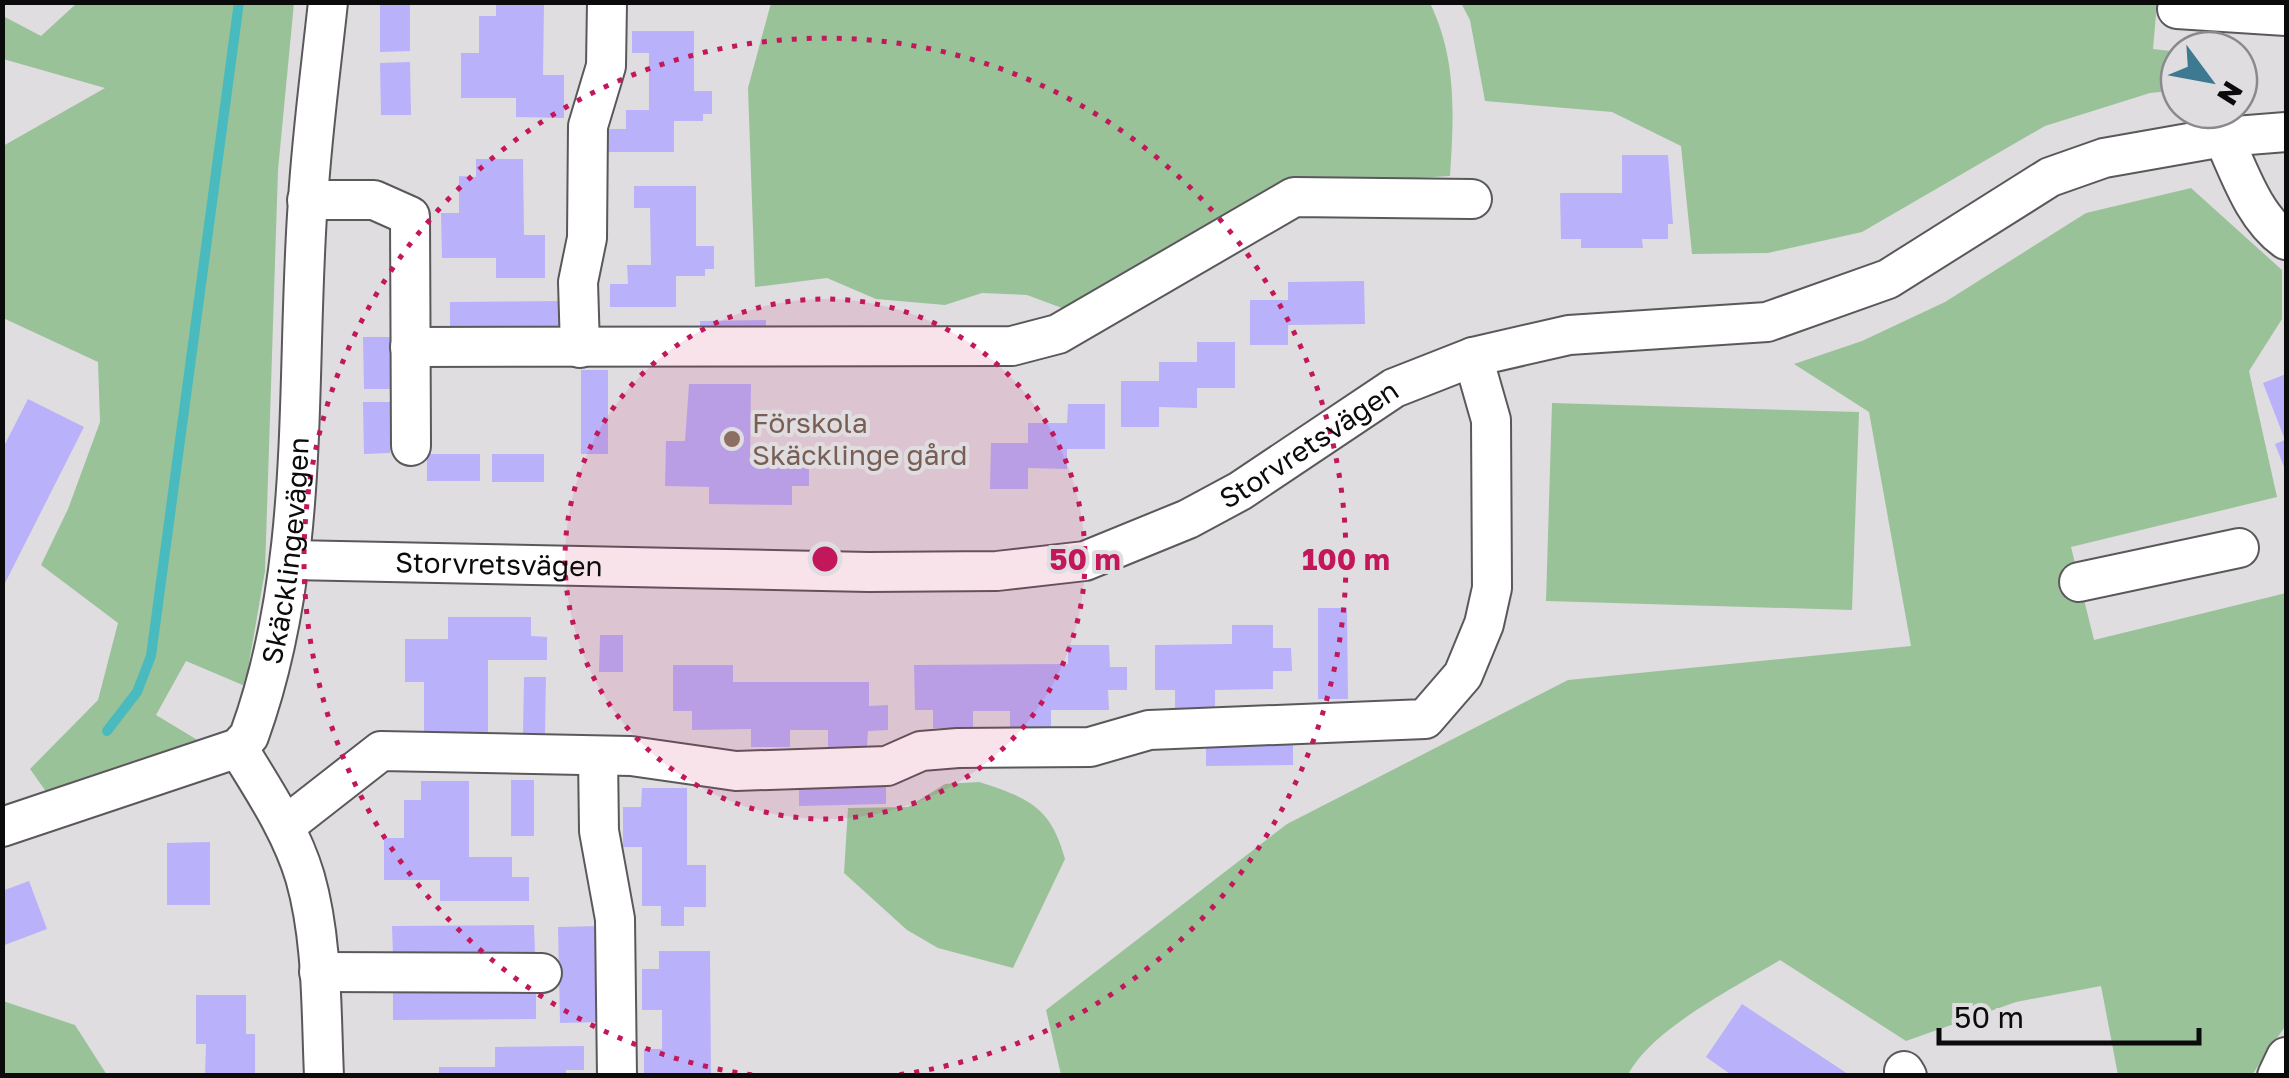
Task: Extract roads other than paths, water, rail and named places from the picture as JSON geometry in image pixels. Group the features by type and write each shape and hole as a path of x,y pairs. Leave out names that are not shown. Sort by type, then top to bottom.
{"street":[{"name":"Skäcklingevägen","path":"238,748 249,736 258,710 291,560 300,472 308,200 328,2"},
{"path":"580,348 578,282 587,238 588,126 606,66 607,2"},
{"path":"2177,9 2286,16"},
{"name":"Storvretsvägen","path":"291,560 870,572 998,571 1085,561 1188,519 1394,388 1473,357 1569,334 1767,322 1888,279 2050,177 2104,158 2223,137 2286,132"},
{"path":"2223,137 2251,197 2272,230 2286,240"},
{"path":"410,347 1012,346 1058,334 1294,197 1472,199"},
{"path":"308,200 374,200 410,216 411,446"},
{"path":"285,826 381,750 631,756 736,771 887,766 921,751 1090,747 1148,730 1425,719 1463,675 1484,624 1492,588 1490,420 1473,357"},
{"path":"2080,582 2240,548"},
{"path":"2,827 88,802 238,748 285,826 306,878 319,972 324,1076"},
{"path":"598,756 599,831 616,919 617,1076"},
{"path":"319,972 542,973"},
{"path":"2277,1076 2286,1057"}],"waterway":[{"path":"107,731 137,692 151,656 239,2"}],"place":[{"name":"Förskola Skäcklinge gård","path":"732,439"}]}
